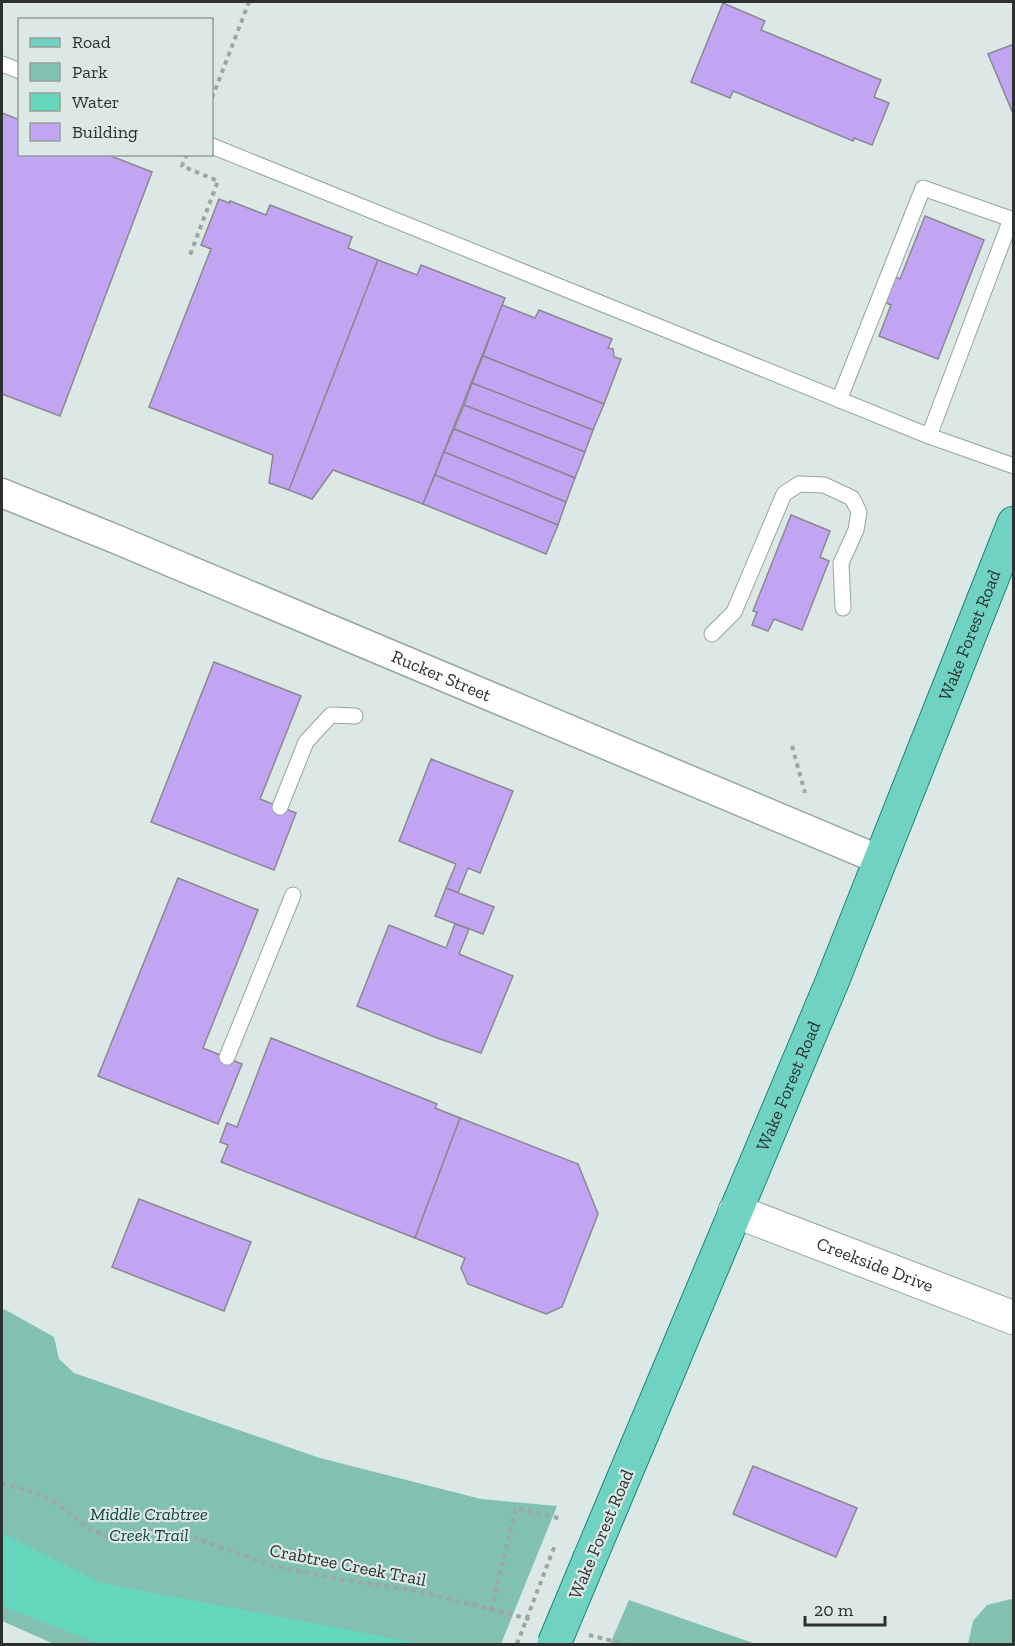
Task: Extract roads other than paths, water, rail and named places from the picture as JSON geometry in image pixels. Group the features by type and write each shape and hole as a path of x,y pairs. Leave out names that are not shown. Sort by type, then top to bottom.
{"main road":[{"name":"Wake Forest Road","path":"554,1644 832,982 1014,523"}],"street":[{"name":"Rucker Street","path":"2,493 880,860"},
{"name":"Creekside Drive","path":"735,1211 1014,1318"}],"lane":[{"path":"2,64 18,70"},
{"path":"213,146 929,436 1014,466"},
{"path":"839,400 923,188 1011,219 929,436"},
{"path":"712,634 734,612 784,494 799,484 824,485 852,498 859,512 855,530 841,563 843,608"},
{"path":"280,807 306,742 331,715 355,716"},
{"path":"226,1058 293,895"}],"water":[{"path":"2,1533 101,1583 422,1644 100,1644 2,1606"}],"park label":[{"name":"Middle Crabtree Creek Trail","path":"149,1524"}]}
